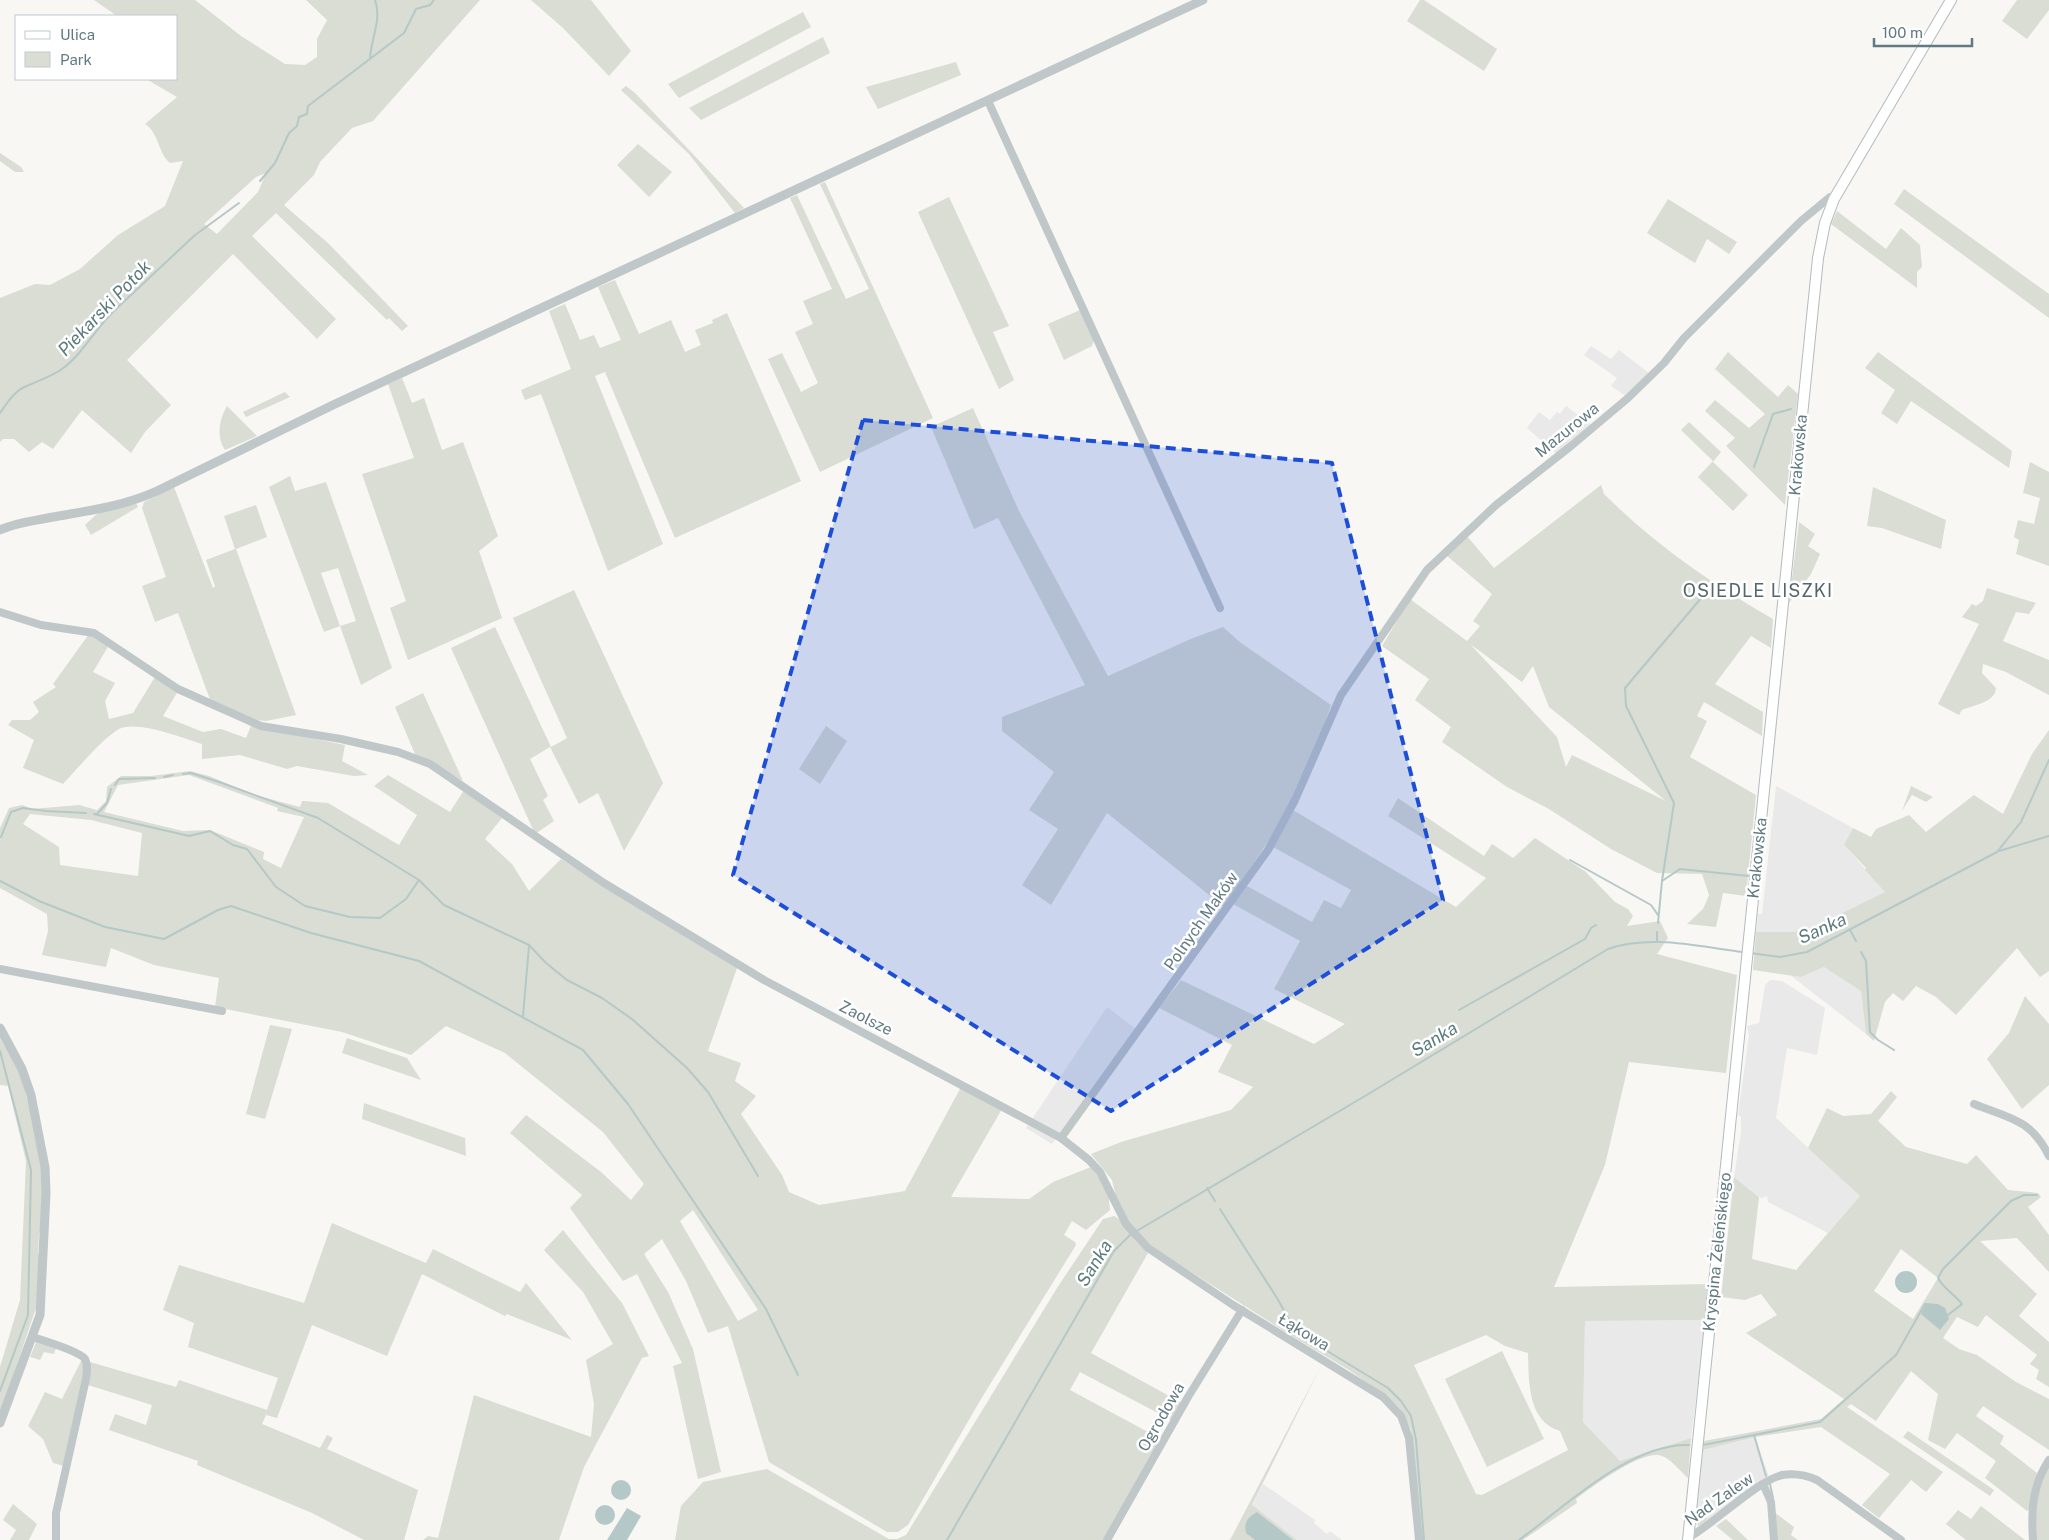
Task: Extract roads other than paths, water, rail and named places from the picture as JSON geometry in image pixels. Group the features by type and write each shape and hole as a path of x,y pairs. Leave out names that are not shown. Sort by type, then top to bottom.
{"main road":[{"name":"Krakowska","path":"1746,965 1818,258 1824,223 1834,199 1948,1"},
{"name":"Kryspina Żeleńskiego","path":"1688,1539 1746,965"}],"street":[{"path":"0,530 24,522 97,509 142,498 307,417 1203,0"},
{"path":"988,101 1220,608"},
{"name":"Mazurowa","path":"1338,703 1427,570 1496,505 1628,398 1664,363 1684,338 1801,221 1821,202 1830,198 1834,199"},
{"name":"Zaolsze","path":"0,612 41,625 94,633 178,689 261,726 341,739 415,758 464,786 604,883 794,997 883,1042 1061,1138 1092,1163 1108,1185"},
{"name":"Polnych Maków","path":"1061,1138 1268,850 1295,800 1338,703"},
{"path":"0,969 222,1011"},
{"path":"0,1028 22,1069 31,1095 46,1177 40,1315 0,1423"},
{"path":"1974,1104 2024,1124 2036,1134 2049,1156"},
{"name":"Łąkowa","path":"1108,1185 1126,1224 1155,1253 1242,1310 1383,1397 1401,1416 1406,1426 1410,1445 1419,1540"},
{"name":"Ogrodowa","path":"1108,1540 1188,1397 1242,1310"},
{"path":"33,1337 75,1353 83,1357 86,1362 86,1379 56,1512 56,1540"},
{"path":"2034,1540 2031,1518 2035,1489 2049,1460"},
{"name":"Nad Zalew","path":"1688,1539 1765,1483 1782,1475 1793,1474 1813,1479 1901,1540"},
{"path":"1765,1483 1772,1502 1774,1540"}],"waterway":[{"path":"370,59 377,22 375,0"},
{"name":"Piekarski Potok","path":"260,181 275,163 289,133 297,126 299,117 307,114 308,106 404,33 416,9 430,5 434,0"},
{"name":"Piekarski Potok","path":"0,413 19,390 54,374 70,363 116,309 195,235 239,203"},
{"path":"1754,467 1773,414 1791,409"},
{"path":"1662,881 1674,803 1626,706 1625,688 1708,590"},
{"name":"Sanka","path":"1750,953 1780,957 1807,952 1997,852 2021,822 2049,760"},
{"path":"183,774 191,773 219,782 318,818 419,880 444,905 529,945 546,963 567,980 602,998 632,1019 687,1068 708,1092 758,1176"},
{"path":"164,777 173,775"},
{"path":"115,785 119,779 155,778"},
{"path":"97,814 107,803 111,789"},
{"path":"1,837 11,812 23,808 86,813"},
{"path":"94,814 189,836 210,831 233,845 247,849 276,887 305,906 350,917 380,918 406,899 419,880"},
{"path":"1999,851 2049,836"},
{"path":"1570,860 1651,905 1658,915"},
{"path":"1658,923 1662,881 1680,869 1749,876"},
{"path":"0,881 39,901 105,927 164,939 218,910 231,906 311,933 419,961 583,1050 628,1104 766,1309 798,1375"},
{"path":"1459,1010 1585,939 1591,928 1596,925"},
{"path":"1850,930 1856,941"},
{"path":"1657,932 1657,942"},
{"name":"Sanka","path":"1135,1232 1608,949 1641,942 1658,942 1743,952"},
{"path":"523,1016 529,946"},
{"path":"1861,952 1866,961 1870,1032 1878,1040 1894,1050"},
{"path":"0,1051 31,1170 28,1315 0,1391"},
{"path":"1207,1188 1215,1201"},
{"path":"1948,1315 1962,1304 1938,1278 1943,1269 2011,1201 2024,1195 2037,1195"},
{"path":"1220,1209 1277,1298 1296,1332 1388,1388 1401,1401 1411,1416 1416,1440 1424,1540"},
{"name":"Sanka","path":"947,1540 1114,1251 1131,1234"},
{"path":"1703,1445 1820,1422 1896,1355 1925,1304 1927,1306"},
{"path":"1754,1435 1766,1476"},
{"path":"1519,1540 1577,1495 1621,1465 1644,1454 1667,1447 1689,1445"},
{"path":"1770,1484 1773,1498"}],"district":[{"name":"OSIEDLE LISZKI","path":"1758,590"}]}
